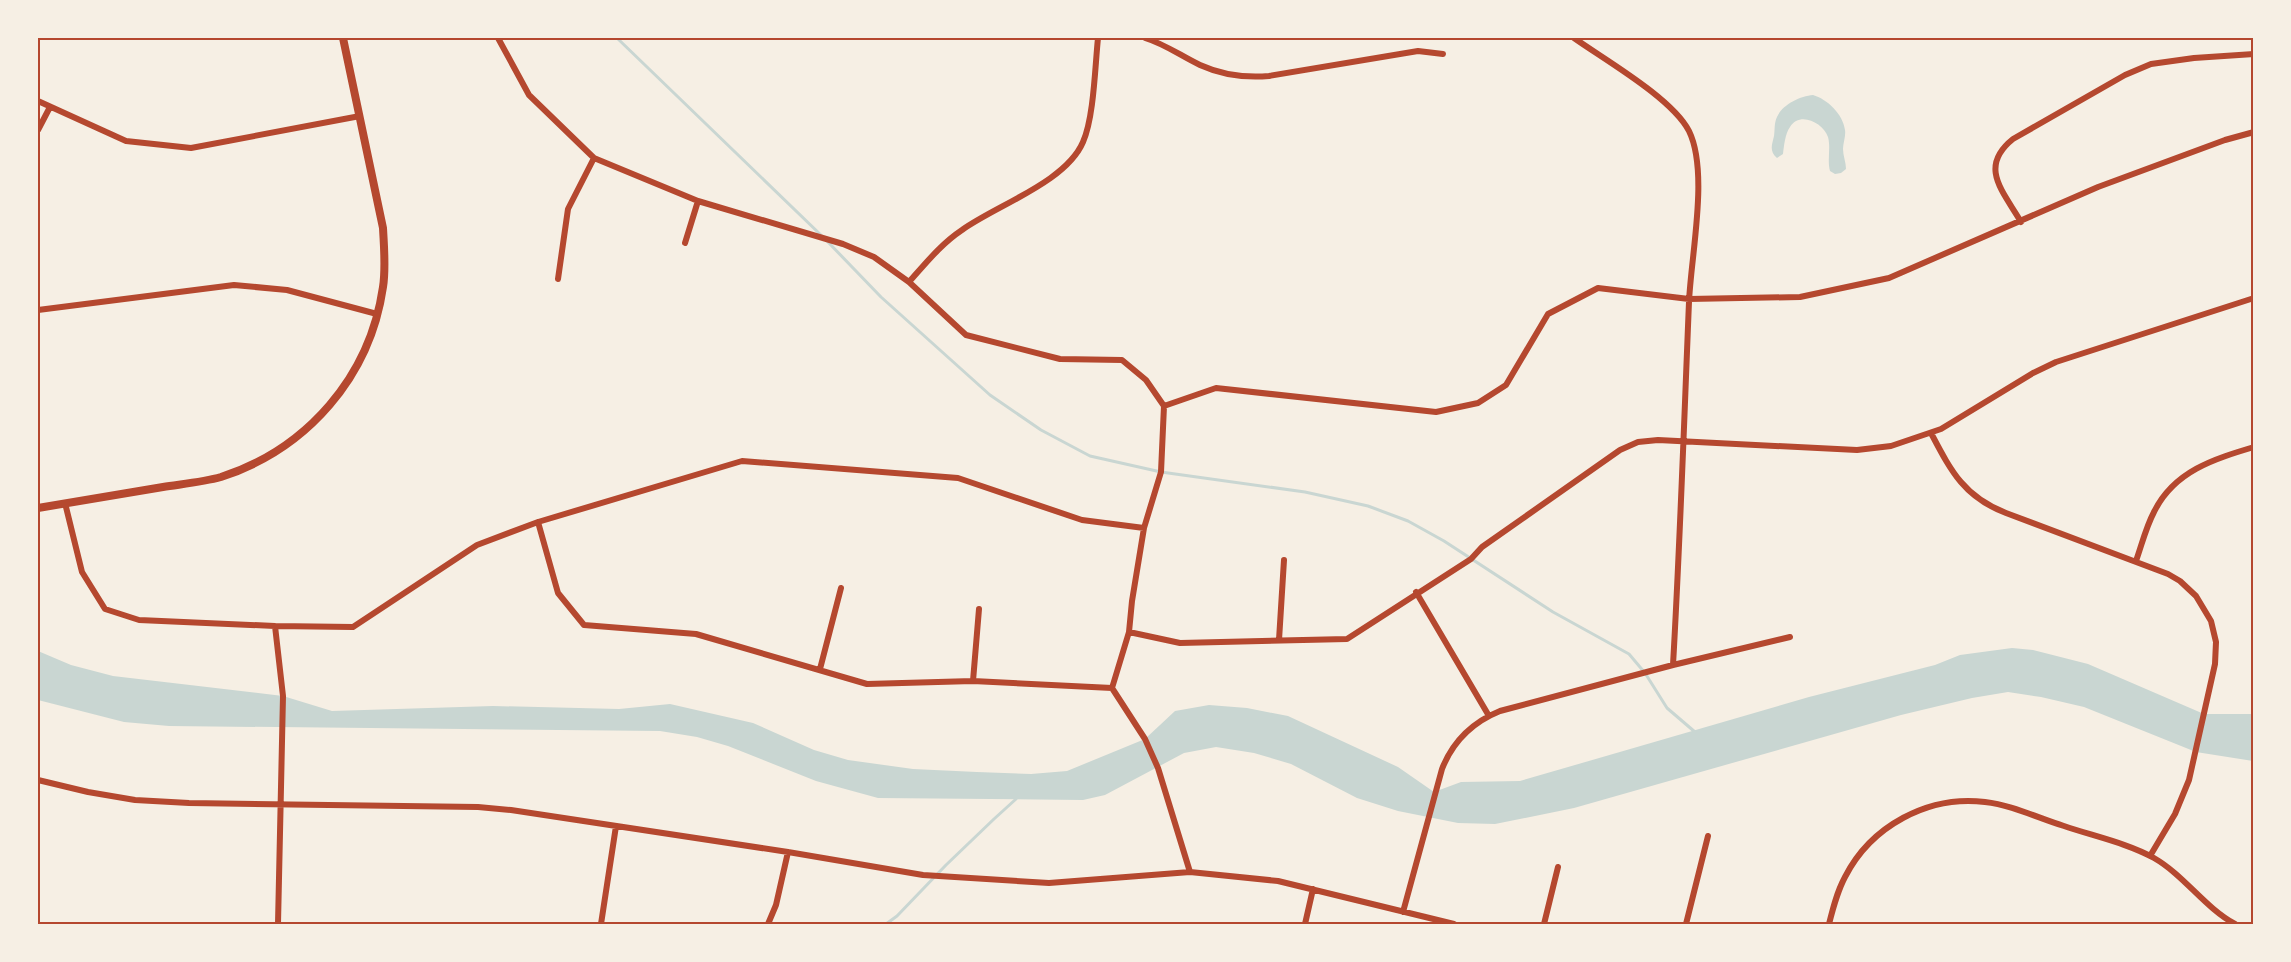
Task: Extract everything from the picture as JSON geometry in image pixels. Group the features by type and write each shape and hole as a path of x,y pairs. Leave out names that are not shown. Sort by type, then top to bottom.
{"main road":[{"path":"38,508 220,477 254,463 287,445 317,420 340,394 358,366 377,314 383,286 383,228 343,38"}],"street":[{"path":"498,38 529,95 594,158 698,201 843,244 874,257 909,282 966,335 1060,359 1122,360 1146,380 1164,406 1161,472 1144,528 1129,632 1113,688 1145,739 1158,768 1190,872"},
{"path":"909,282 932,256 959,232 1053,177 1072,160 1087,132 1098,38"},
{"path":"1144,38 1167,46 1208,68 1248,77 1269,76 1418,51 1443,54"},
{"path":"1574,38 1662,99 1678,115 1690,135 1699,172 1689,299 1685,441 1674,665"},
{"path":"2021,222 1997,180 1995,171 1995,163 2002,148 2013,139 2143,67 2168,61 2253,54"},
{"path":"38,101 126,141 191,148 360,116"},
{"path":"38,130 50,107"},
{"path":"1164,406 1216,388 1436,412 1478,404 1506,385 1548,314 1598,288 1689,299 1800,297 1889,278 2098,187 2224,140 2253,132"},
{"path":"558,279 568,209 594,158"},
{"path":"685,243 698,201"},
{"path":"38,310 234,285 287,290 377,314"},
{"path":"1129,632 1180,643 1347,639 1471,558 1482,547 1624,447 1648,440 1857,450 1891,446 1931,433 2056,362 2253,298"},
{"path":"1931,433 1958,481 1983,503 2174,577 2196,596 2211,621 2216,650 2214,671 2189,780 2175,814 2150,856"},
{"path":"2136,561 2153,514 2174,485 2203,464 2253,447"},
{"path":"65,503 82,572 105,609 139,620 275,626 352,627 477,544 538,522 742,461 958,478 1082,520 1144,528"},
{"path":"538,522 558,593 584,625 696,634 867,684 973,681 1113,688"},
{"path":"1279,640 1284,560"},
{"path":"820,669 841,588"},
{"path":"1416,592 1489,716"},
{"path":"973,681 979,609"},
{"path":"275,626 283,696 278,924"},
{"path":"1403,912 1434,792 1445,762 1462,736 1489,716 1674,665 1790,637"},
{"path":"38,780 135,800 189,803 478,807 788,852 923,875 1049,883 1190,872 1278,881 1454,924"},
{"path":"1829,924 1844,879 1863,849 1884,830 1921,809 1941,804 1976,801 1997,804 2150,856 2175,874 2210,907 2235,924"},
{"path":"601,924 616,826"},
{"path":"1686,924 1708,836"},
{"path":"768,924 776,905 788,852"},
{"path":"1544,924 1558,867"},
{"path":"1305,924 1313,889"}],"shaded area":[{"path":"1813,95 1834,108 1844,124 1843,152 1846,169 1841,173 1835,174 1830,171 1828,137 1825,132 1816,123 1805,119 1794,122 1790,127 1783,154 1777,158 1773,153 1775,124 1779,113 1792,102"},
{"path":"2012,648 2033,650 2088,664 2204,714 2253,714 2253,761 2196,752 2084,707 2008,692 1901,715 1574,808 1495,824 1458,823 1398,811 1357,798 1291,764 1254,753 1216,747 1184,753 1105,795 1083,800 878,798 816,781 728,746 697,737 660,731 169,726 124,722 38,700 38,651 71,665 113,676 283,696 332,711 493,706 619,709 670,704 753,723 814,750 848,760 913,769 1031,774 1067,771 1145,739 1175,711 1209,705 1247,708 1288,716 1398,767 1434,792 1461,782 1520,781 1809,697 1935,665 1960,655"}],"waterway":[{"path":"617,38 823,237"},
{"path":"827,241 881,297 990,395 1041,430 1090,456 1161,472 1305,492 1368,506 1408,521 1444,541 1553,612 1629,654 1645,673 1667,708 1695,732"},
{"path":"886,924 897,916 946,865 1016,799"}]}
